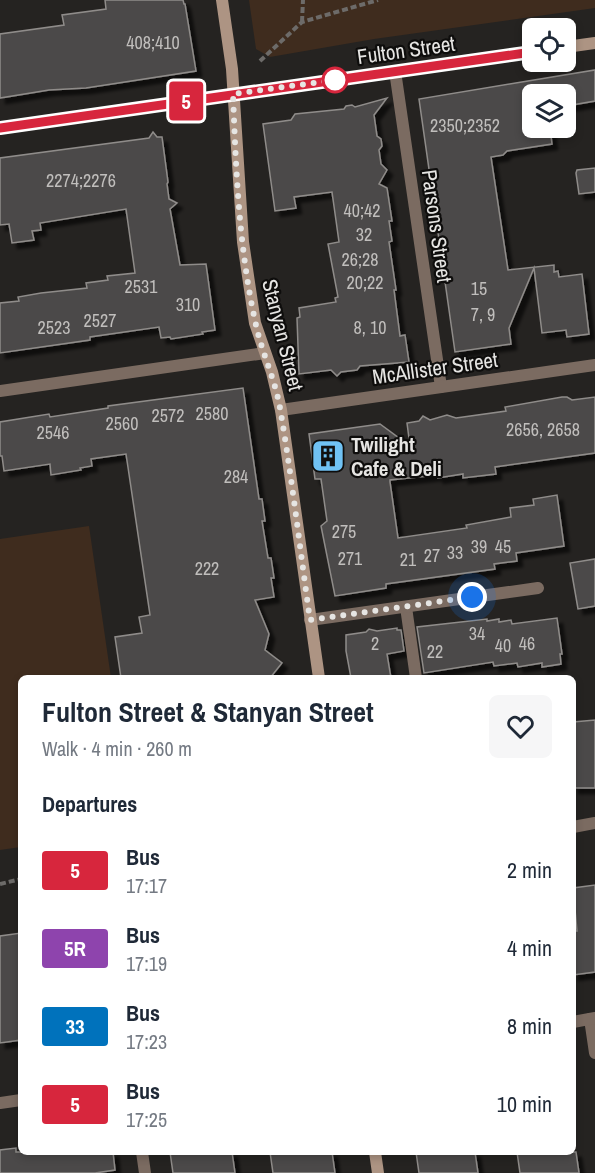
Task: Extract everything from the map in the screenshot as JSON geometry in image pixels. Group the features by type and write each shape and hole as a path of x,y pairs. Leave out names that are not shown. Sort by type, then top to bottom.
{"main road":[{"name":"Stanyan Street","path":"222,0 232,69 243,242 255,323 275,383 281,410 319,675"},
{"path":"576,46 595,43"},
{"name":"Fulton Street","path":"0,128 522,53"},
{"path":"375,1155 378,1173"}],"street":[{"name":"Parsons Street","path":"395,71 441,387"},
{"path":"0,391 265,353"},
{"name":"McAllister Street","path":"281,410 595,365"},
{"path":"310,620 538,588"},
{"path":"406,607 416,675"},
{"path":"576,827 595,824"},
{"path":"576,1022 593,1019 595,1053"},
{"path":"0,1103 18,1100"},
{"path":"142,1155 145,1173"}],"path":[{"path":"303,0 303,22"},
{"path":"260,60 303,22 378,0"},
{"path":"0,884 18,880"}],"shaded area":[{"path":"249,0 595,0 595,8 374,39 270,57 256,49"},
{"path":"89,526 111,675 18,675 18,847 0,850 0,539"}],"building":[{"path":"105,0 183,0 196,71 86,88 49,90 0,98 0,34 64,25 62,15 106,9"},
{"path":"595,70 595,101 576,104 576,84 522,84 522,138 551,138 552,144 507,151 503,155 491,157 508,270 554,265 554,272 558,271 559,277 582,274 589,334 567,337 566,330 542,333 534,268 509,328 511,344 455,352 419,99"},
{"path":"387,98 374,115 377,136 381,139 382,146 379,150 381,164 387,170 379,184 387,188 392,221 389,221 392,241 389,242 396,290 394,290 400,336 405,335 409,362 360,366 357,370 341,372 337,376 331,370 299,374 297,318 300,317 299,308 336,302 335,298 338,297 328,244 339,242 332,192 294,197 296,208 275,211 263,124 291,120 295,114 344,109 346,106 355,107"},
{"path":"153,132 157,137 162,137 169,199 177,203 170,209 180,265 206,264 215,330 171,339 170,337 161,338 159,327 0,353 0,303 19,301 18,297 41,293 87,288 86,283 108,280 107,276 135,273 126,209 40,223 41,230 32,231 34,240 12,243 9,224 0,225 0,158 149,138"},
{"path":"595,168 595,192 579,194 577,170"},
{"path":"243,388 259,499 262,499 265,521 262,521 268,558 271,558 274,578 271,578 274,597 255,600 269,634 265,650 282,663 272,675 121,675 115,637 142,633 139,617 150,615 126,454 91,459 92,466 51,475 50,464 4,471 2,456 0,456 0,422 49,414 50,417 108,408 108,406"},
{"path":"562,397 572,400 595,397 595,453 495,467 496,474 463,478 463,474 438,478 437,475 390,480 390,482 398,538 467,528 466,525 511,517 510,508 534,505 533,499 557,495 564,546 516,553 517,561 494,564 495,569 386,584 386,588 335,596 321,526 327,521 321,479 315,479 309,434 380,424 410,446 407,423 419,421 423,416 430,420 447,415 456,418 506,411 505,407"},
{"path":"595,559 595,606 578,609 570,563"},
{"path":"557,618 562,654 560,654 561,664 542,667 542,663 518,667 517,663 494,666 493,662 424,673 417,627 487,619 487,621 499,619 499,622 511,620 512,624"},
{"path":"397,628 401,630 404,651 387,654 390,675 350,675 346,635 366,632 369,629 377,631"},
{"path":"595,720 595,788 576,788 576,722"},
{"path":"595,885 595,972 576,975 577,931 576,888"},
{"path":"18,933 18,1040 0,1043 0,936"},
{"path":"16,1148 18,1155 113,1155 115,1170 95,1173 0,1173 0,1150"},
{"path":"576,1152 579,1173 520,1173 517,1155 576,1155"},
{"path":"170,1155 232,1155 235,1173 173,1173"},
{"path":"270,1155 332,1155 335,1173 273,1173"},
{"path":"416,1155 475,1155 478,1173 419,1173"}],"bus line":[{"name":"5","path":"0,128 522,53"}],"place":[{"name":"Twilight Cafe & Deli","path":"328,456"}],"route":[{"path":"335,80 233,94 243,242 255,323 278,393 310,620 472,597"}]}
